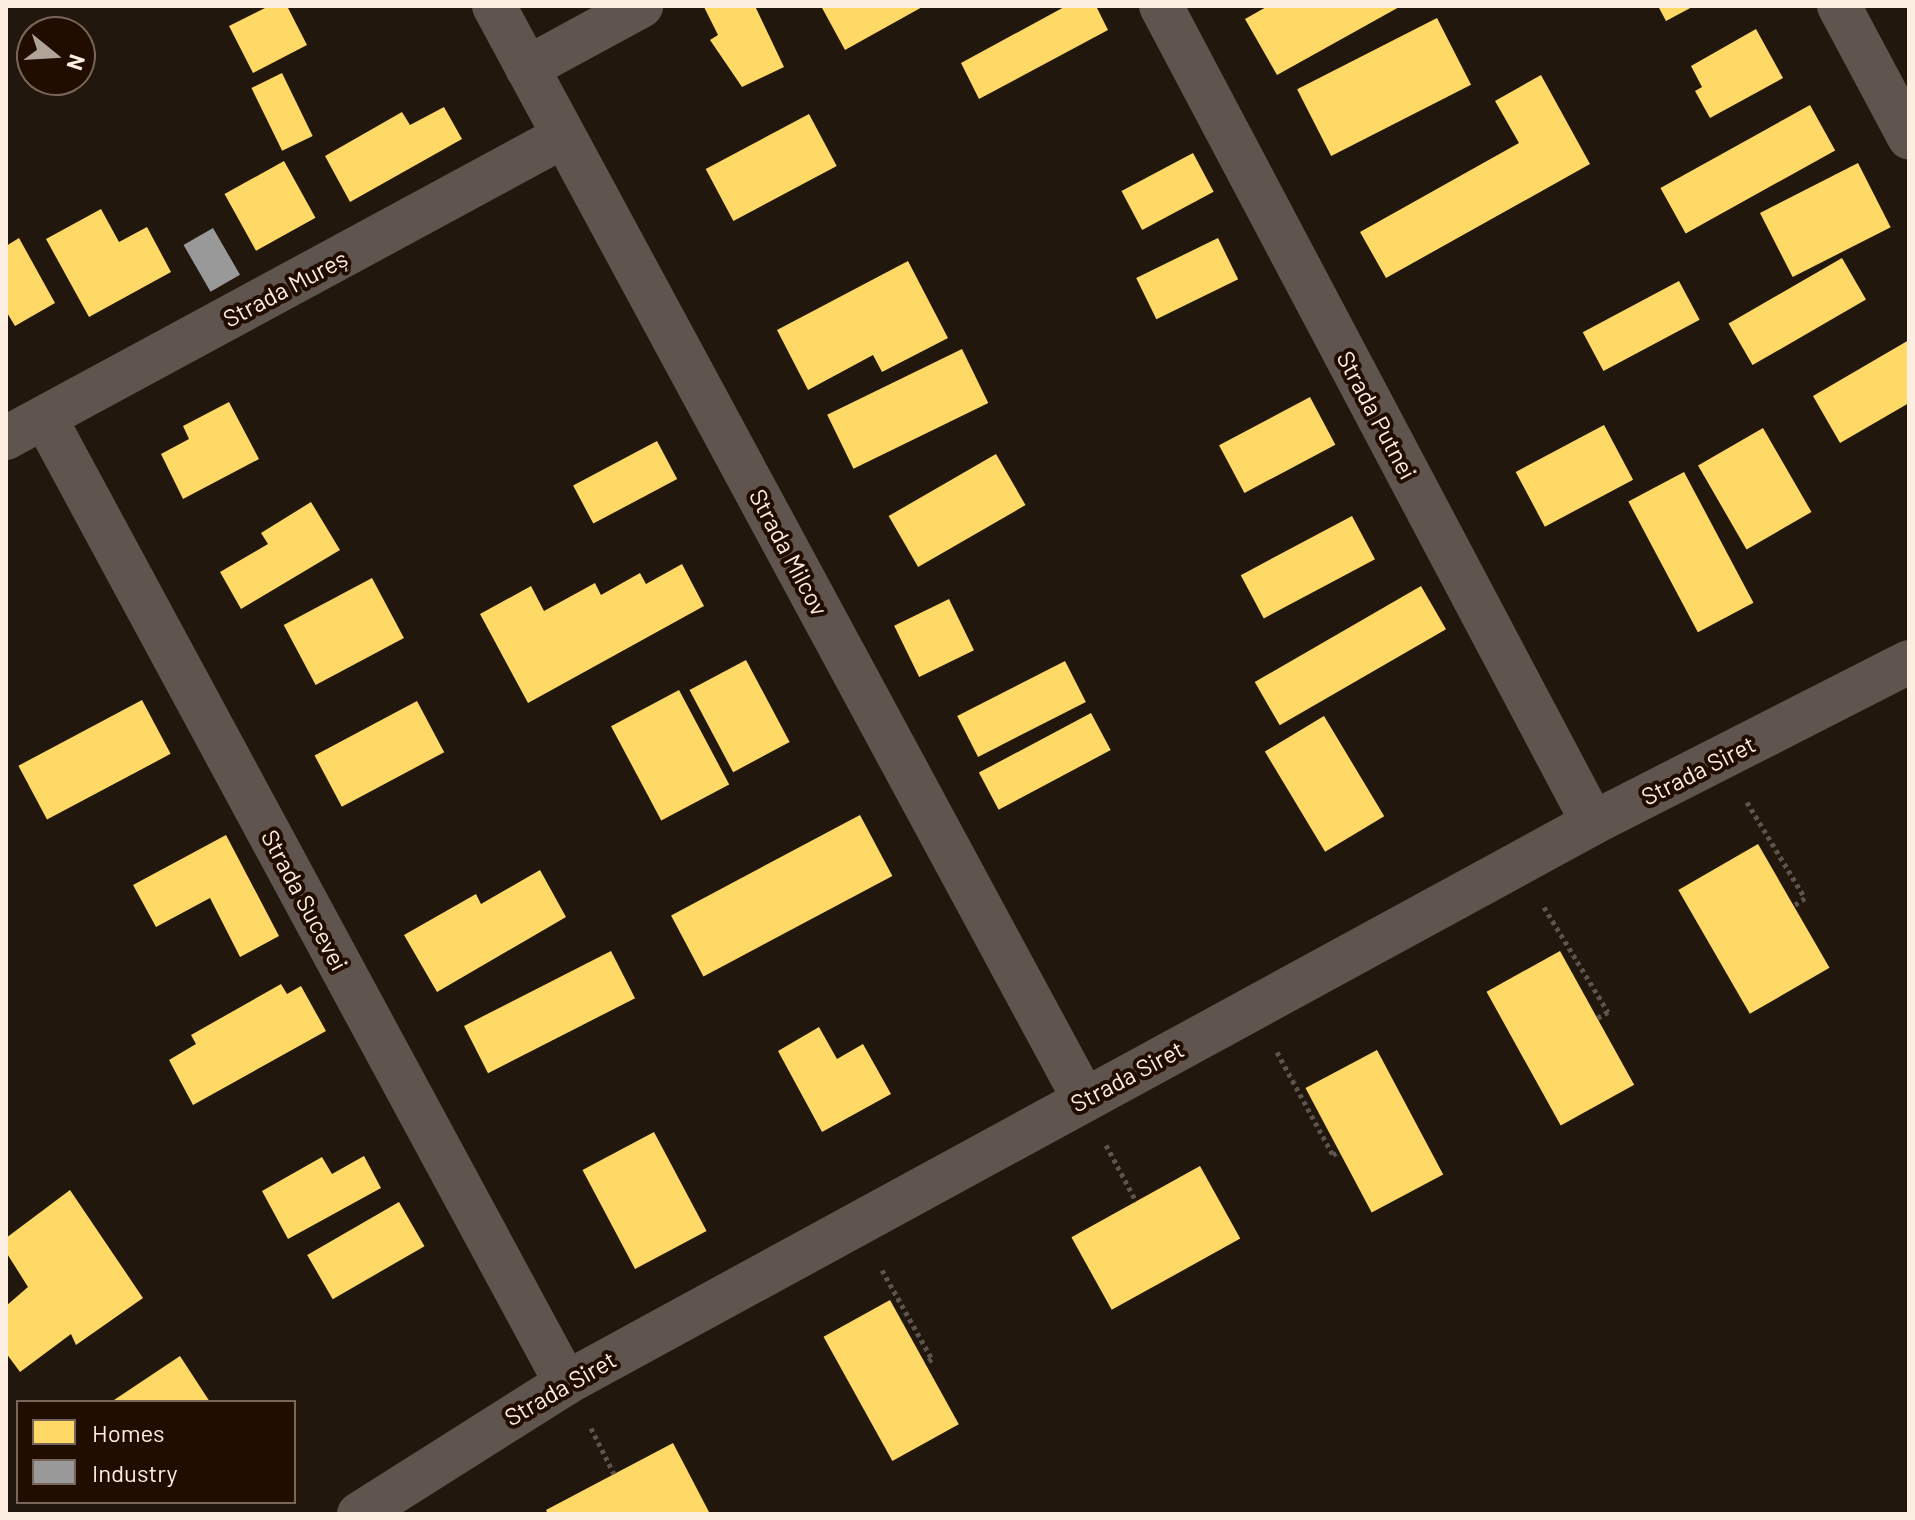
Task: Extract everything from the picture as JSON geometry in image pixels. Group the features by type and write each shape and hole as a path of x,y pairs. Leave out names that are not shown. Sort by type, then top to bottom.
{"street":[{"name":"Strada Milcov","path":"494,6 1084,1099"},
{"path":"527,68 641,6"},
{"name":"Strada Putnei","path":"1161,6 1593,823"},
{"path":"1839,6 1909,137"},
{"name":"Strada Mureș","path":"6,438 564,136"},
{"name":"Strada Sucevei","path":"45,418 566,1383"},
{"name":"Strada Siret","path":"359,1514 566,1383 1593,823 1909,662"}],"path":[{"path":"1746,799 1805,898 1793,906"},
{"path":"1544,906 1608,1012 1597,1018"},
{"path":"1276,1052 1333,1155 1339,1151"},
{"path":"1105,1144 1136,1201"},
{"path":"880,1267 932,1359 925,1363"},
{"path":"588,1424 614,1474"}],"building: Homes":[{"path":"269,6 287,6 307,45 253,73 229,26"},
{"path":"755,6 784,67 742,87 710,40 718,35 704,7"},
{"path":"821,6 924,6 845,50"},
{"path":"1066,6 1096,6 1108,30 979,99 961,63"},
{"path":"1268,6 1401,6 1277,75 1245,19"},
{"path":"1658,6 1694,6 1666,21"},
{"path":"1437,18 1471,85 1331,156 1297,89"},
{"path":"1756,29 1783,78 1710,118 1695,91 1702,87 1691,66"},
{"path":"282,73 313,136 282,151 251,88"},
{"path":"1541,75 1590,164 1386,278 1360,232 1519,143 1495,101"},
{"path":"1810,105 1835,150 1686,233 1660,188"},
{"path":"444,107 462,139 350,202 325,156 402,112 410,125"},
{"path":"809,114 837,166 733,221 706,169"},
{"path":"1193,153 1214,192 1142,230 1121,191"},
{"path":"284,161 316,218 256,251 225,194"},
{"path":"1858,163 1891,227 1793,277 1760,213"},
{"path":"101,209 119,242 147,227 171,272 89,317 46,239"},
{"path":"19,238 55,303 15,326 6,311 6,246"},
{"path":"1218,238 1238,279 1156,319 1136,278"},
{"path":"1842,258 1866,300 1753,365 1729,324"},
{"path":"908,261 948,338 882,372 873,355 808,390 777,330"},
{"path":"1679,281 1700,320 1603,371 1583,332"},
{"path":"1909,340 1909,403 1840,443 1813,396"},
{"path":"962,349 988,403 853,469 827,415"},
{"path":"1310,397 1335,445 1244,493 1219,445"},
{"path":"229,402 259,459 183,499 161,454 189,439 183,426"},
{"path":"1604,425 1633,480 1545,527 1516,472"},
{"path":"1763,428 1812,512 1747,550 1698,466"},
{"path":"657,441 677,479 593,524 573,486"},
{"path":"996,454 1026,505 918,567 889,516"},
{"path":"1684,472 1753,603 1698,632 1628,502"},
{"path":"311,502 340,550 241,609 220,572 268,544 261,533"},
{"path":"1352,516 1375,559 1264,618 1241,575"},
{"path":"682,564 704,606 528,703 480,614 531,586 544,611 595,583 601,595 640,573 646,584"},
{"path":"372,578 404,638 316,685 284,625"},
{"path":"1421,586 1446,629 1280,725 1255,682"},
{"path":"949,599 974,650 919,677 894,626"},
{"path":"746,660 790,742 733,772 689,690"},
{"path":"1065,661 1086,702 978,757 957,716"},
{"path":"679,690 729,784 661,821 611,726"},
{"path":"142,700 171,754 47,820 18,766"},
{"path":"417,701 444,752 342,807 315,755"},
{"path":"1091,713 1111,750 999,810 979,773"},
{"path":"1324,716 1384,816 1325,852 1265,752"},
{"path":"860,815 892,876 703,976 671,915"},
{"path":"226,835 279,936 240,957 210,898 156,927 133,885"},
{"path":"1758,844 1830,968 1750,1014 1678,890"},
{"path":"540,870 566,917 437,992 404,935 476,894 481,904"},
{"path":"611,951 635,998 488,1073 464,1026"},
{"path":"1560,951 1634,1085 1561,1126 1487,992"},
{"path":"281,984 287,994 301,986 326,1031 193,1105 169,1060 196,1044 191,1035"},
{"path":"819,1027 837,1059 863,1044 891,1094 822,1132 778,1051"},
{"path":"1377,1050 1443,1174 1372,1213 1305,1088"},
{"path":"654,1132 707,1231 635,1269 582,1170"},
{"path":"364,1156 381,1188 288,1239 262,1191 322,1157 332,1174"},
{"path":"1200,1166 1240,1239 1112,1310 1071,1237"},
{"path":"70,1190 143,1298 76,1345 71,1334 20,1372 6,1353 6,1306 28,1287 6,1252 6,1238"},
{"path":"399,1202 424,1246 333,1299 307,1255"},
{"path":"890,1300 959,1424 892,1461 824,1337"},
{"path":"180,1356 209,1400 114,1400"},
{"path":"673,1443 709,1512 548,1514 546,1510"}],"building: Industry":[{"path":"213,228 240,275 211,292 184,245"}]}
